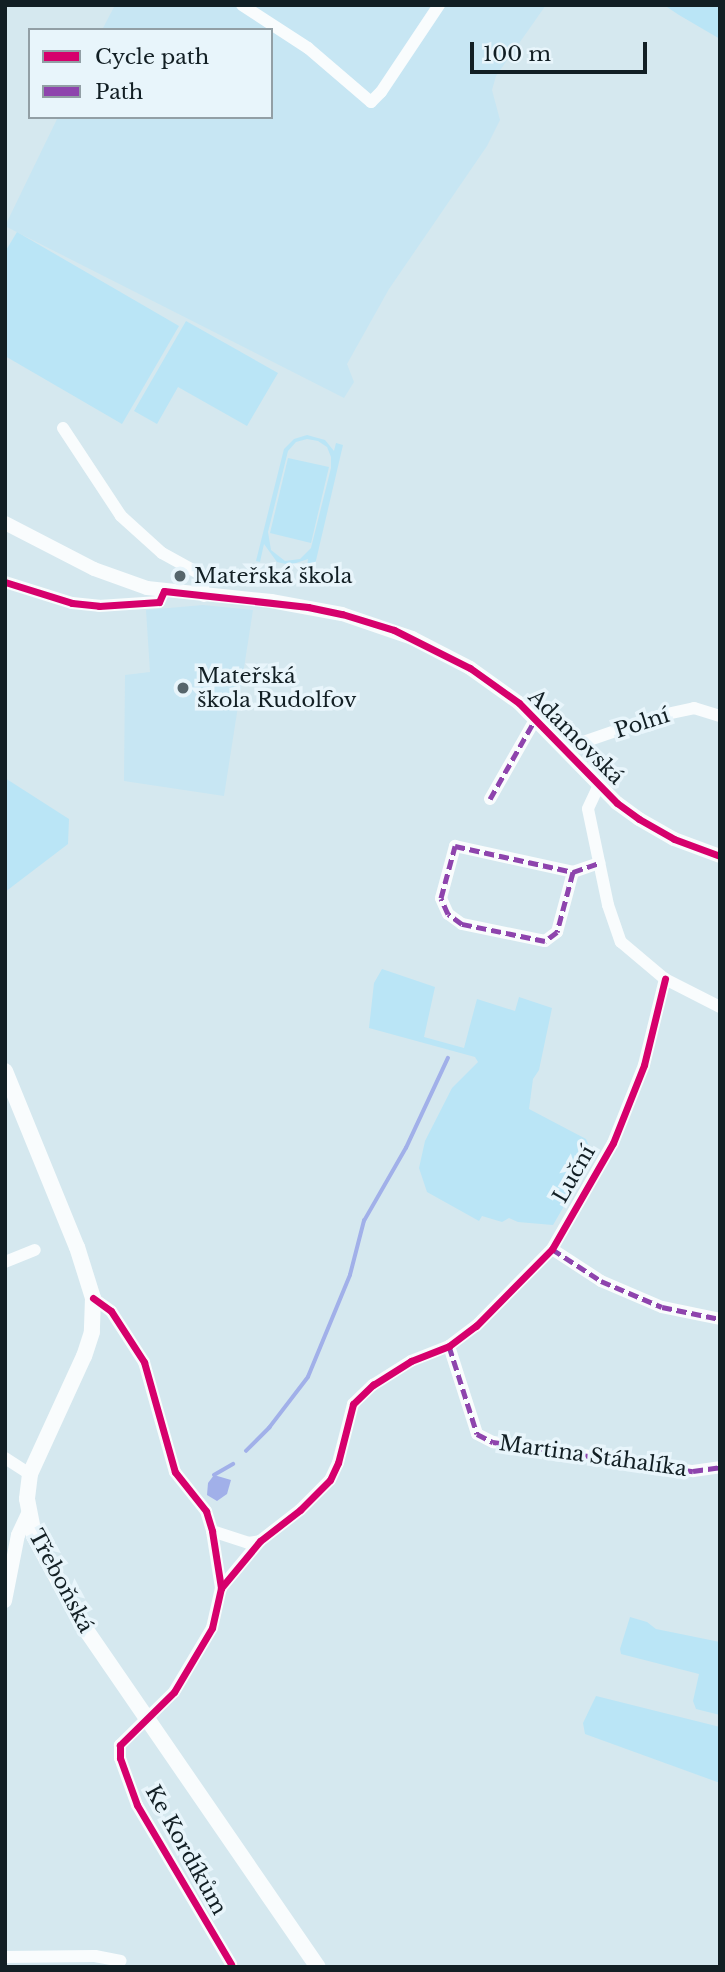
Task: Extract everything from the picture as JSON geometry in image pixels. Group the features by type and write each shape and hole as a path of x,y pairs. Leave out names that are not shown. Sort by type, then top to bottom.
{"main road":[{"name":"Třeboňská","path":"5,1071 77,1247 93,1298 92,1332 84,1356 30,1474 28,1514 34,1536 82,1624 318,1967"}],"street":[{"path":"242,5 308,48 370,102 381,92 439,5"},
{"path":"63,428 121,516 162,553 202,575 204,596"},
{"name":"Adamovská","path":"5,523 94,569 161,597 204,596 308,607 394,630 470,667 536,718 599,785 639,820 674,839 720,856"},
{"path":"5,582 72,603 99,607 161,597"},
{"name":"Polní","path":"566,748 662,715 694,708 720,716"},
{"path":"490,799 536,718"},
{"path":"599,785 588,809 608,905 621,942 665,979 720,1007"},
{"path":"573,872 557,932 545,941 462,924 448,914 442,898 455,846 573,872 599,863"},
{"name":"Luční","path":"222,1588 260,1541 300,1510 330,1480 338,1463 353,1405 373,1385 411,1361 449,1346 476,1326 552,1249 613,1143 644,1065 665,979"},
{"path":"552,1249 601,1282 662,1307 720,1320"},
{"path":"5,1262 35,1250"},
{"path":"93,1298 111,1311 144,1362 175,1472 206,1511 222,1588"},
{"name":"Martina Stáhalíka","path":"449,1346 477,1434 493,1442 693,1471 720,1467"},
{"path":"5,1458 30,1474"},
{"path":"5,1601 12,1534 28,1514"},
{"path":"212,1531 248,1543 260,1541"},
{"name":"Ke Kordíkům","path":"222,1588 212,1628 174,1692 120,1745 120,1758 137,1805 231,1964"},
{"path":"5,1958 56,1963 95,1956 121,1961"}],"shaded area":[{"path":"115,5 546,5 496,76 492,90 500,120 487,146 389,289 347,364 354,382 344,398 5,226 57,119 273,119 273,28 103,28"},
{"path":"664,5 720,5 720,39 679,15"},
{"path":"17,232 179,326 122,424 5,356 5,252"},
{"path":"186,321 278,373 247,426 178,387 157,424 134,411"},
{"path":"307,435 325,440 334,451 336,443 343,445 314,569 307,567 308,559 290,565 277,562 264,544 260,562 256,561 284,449 294,439","holes":["307,439 318,441 327,447 331,468 311,548 300,559 285,561 271,550 268,532 288,451 296,442"]},
{"path":"288,458 329,467 311,543 270,533"},
{"name":"Mateřská škola Rudolfov","path":"203,605 253,610 224,796 124,781 125,675 150,672 146,610"},
{"path":"5,778 69,819 68,844 5,892"},
{"path":"382,969 435,987 424,1037 464,1048 477,999 515,1011 519,997 552,1008 539,1070 533,1079 529,1109 586,1139 591,1151 584,1172 553,1225 518,1222 509,1218 502,1222 482,1216 479,1221 427,1192 419,1168 425,1141 452,1088 478,1062 475,1057 369,1028 374,983"},
{"path":"630,1617 647,1622 656,1629 720,1642 720,1715 696,1709 693,1701 699,1674 621,1654 620,1649"},
{"path":"596,1696 720,1727 720,1783 585,1734 583,1723"}],"water":[{"path":"214,1475 231,1480 227,1494 217,1501 207,1495 208,1483"}],"waterway":[{"path":"246,1451 269,1428 308,1377 350,1275 364,1221 406,1148 448,1058"},
{"path":"214,1475 233,1464"}],"marked path":[{"path":"490,799 536,718"},
{"path":"573,872 557,932 545,941 462,924 448,914 441,898 455,846 573,872 599,863"},
{"path":"552,1249 601,1281 662,1307 720,1319"},
{"path":"453,1343 449,1346 477,1434 493,1442 693,1471 720,1467"}],"cycle path":[{"path":"5,582 72,603 99,606 159,602 164,591 308,607 394,630 470,668 519,703 617,803 639,819 674,839 720,856"},
{"path":"221,1588 260,1541 300,1510 330,1480 338,1463 353,1404 373,1385 411,1361 449,1346 476,1326 552,1249 613,1143 644,1065 665,979"},
{"path":"93,1298 111,1311 144,1362 175,1472 206,1511 212,1531 221,1588 212,1628 174,1692 120,1745 120,1758 137,1805 231,1964"}],"place":[{"name":"Mateřská škola","path":"180,576"},
{"name":"Mateřská škola Rudolfov","path":"183,688"}]}
